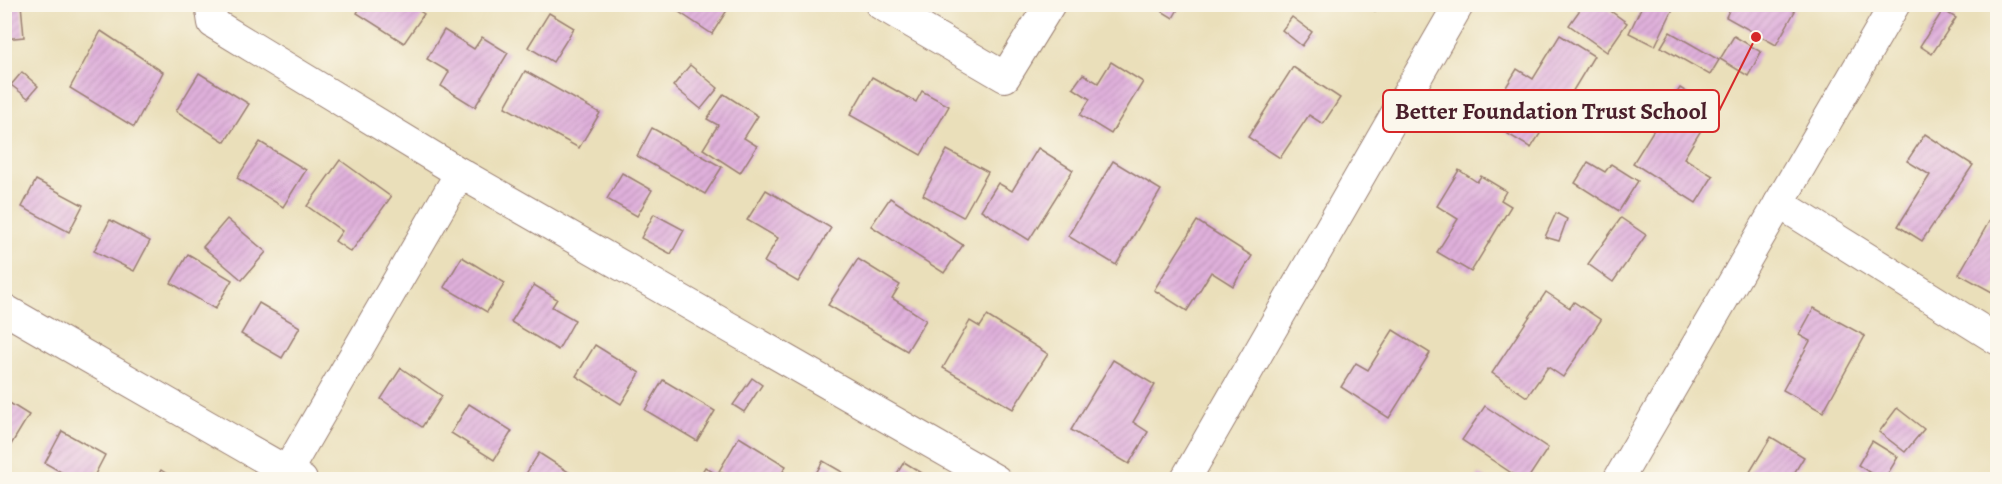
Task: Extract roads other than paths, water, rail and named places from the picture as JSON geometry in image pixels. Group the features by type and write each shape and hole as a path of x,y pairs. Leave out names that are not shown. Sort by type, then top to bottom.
{"street":[{"path":"210,4 213,23 460,173 996,480"},
{"path":"880,4 1005,77 1050,4"},
{"path":"1185,480 1459,4"},
{"path":"1618,480 1895,4"},
{"path":"4,309 290,477 460,173"},
{"path":"1779,203 1998,340"}],"place":[{"name":"Better Foundation Trust School","path":"1756,37"}]}
